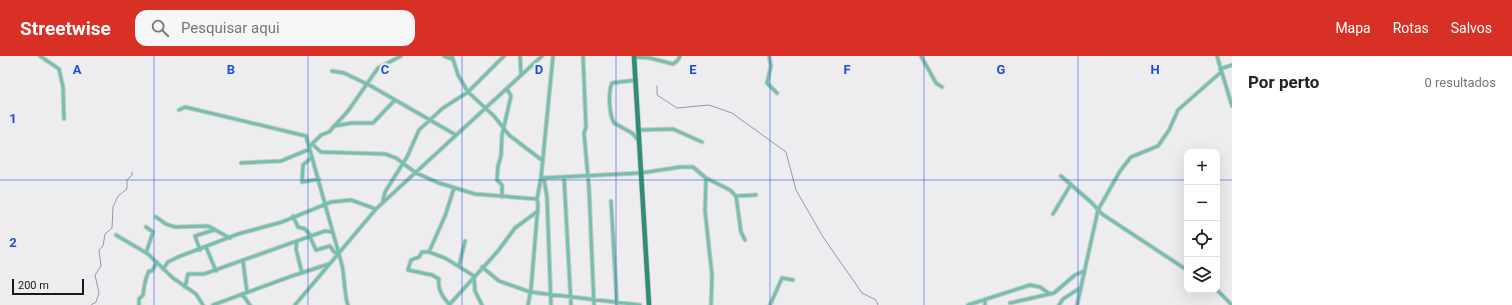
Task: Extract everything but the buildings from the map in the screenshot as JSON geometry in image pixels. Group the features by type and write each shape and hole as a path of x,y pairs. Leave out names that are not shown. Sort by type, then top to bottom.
{"main road":[{"path":"634,56 649,305"}],"street":[{"path":"40,56 59,69 63,87 64,119"},
{"path":"390,56 393,60"},
{"path":"241,163 281,161 311,146 334,126 348,111 378,68 401,56"},
{"path":"444,56 452,57 458,75 468,92 494,116 504,129 524,148 543,161"},
{"path":"382,204 387,189 403,164 416,134 428,120 468,92 504,56"},
{"path":"520,56 521,74"},
{"path":"295,305 300,297 331,264 376,209 542,56"},
{"path":"551,305 543,161 553,56"},
{"path":"583,56 586,127 584,133 588,175 594,305"},
{"path":"634,56 672,64 678,60 680,56"},
{"path":"769,56 771,66 768,83 777,93"},
{"path":"920,56 936,83 942,87"},
{"path":"1217,56 1232,106"},
{"path":"1076,304 1098,210 1128,160 1158,146 1169,130 1174,117 1181,107 1221,70 1232,65"},
{"path":"332,71 344,73 456,135"},
{"path":"636,80 612,83 610,89 611,111 614,123 632,133 639,142"},
{"path":"502,197 502,185 497,180 504,129 511,95 507,89"},
{"path":"334,126 352,123 373,123 394,100"},
{"path":"179,110 184,107 275,130 301,134 308,139 332,232 339,253 345,280 345,296 348,305"},
{"path":"638,130 673,129 702,142"},
{"path":"311,146 321,152 385,154 396,158 416,173 474,194 537,199"},
{"path":"312,157 304,164 302,182 318,179"},
{"path":"543,179 588,175 641,173 688,166 699,170 706,178 722,185 736,196 756,195"},
{"path":"1061,176 1098,210 1184,268"},
{"path":"564,177 571,305"},
{"path":"706,178 705,211 712,275 711,305"},
{"path":"528,305 538,211 537,199 543,179"},
{"path":"1053,214 1071,184"},
{"path":"428,252 445,216 454,188"},
{"path":"736,196 741,232 745,240"},
{"path":"163,269 168,262 172,260 230,238 282,222 293,216 331,202 351,200 376,209"},
{"path":"611,201 617,304"},
{"path":"474,276 445,258 428,252 422,252 418,257 411,260 408,270 432,275 439,279 439,290 450,305 482,267 498,251 515,228 538,211"},
{"path":"293,216 298,227 308,231 316,250 330,246 334,252 339,253"},
{"path":"156,217 171,226 206,225 230,238"},
{"path":"146,227 153,232 146,253"},
{"path":"200,250 194,236 214,230"},
{"path":"185,287 188,274 204,274 216,271 310,237 328,231 332,232"},
{"path":"116,235 146,253 163,269 196,294 203,305"},
{"path":"458,266 465,241"},
{"path":"297,242 296,249 302,273"},
{"path":"206,247 216,271"},
{"path":"243,261 247,292"},
{"path":"139,305 139,299 143,295 149,271 152,271 157,262"},
{"path":"213,305 331,264"},
{"path":"482,267 499,281 530,292 594,299 617,304 640,305"},
{"path":"1010,303 1050,294 1061,289 1075,275 1084,271"},
{"path":"474,276 475,291 482,305"},
{"path":"770,305 782,278 793,280"},
{"path":"968,305 1030,285 1040,287 1050,294"},
{"path":"1059,305 1063,298 1080,288"},
{"path":"1220,293 1232,305"},
{"path":"242,294 250,305"},
{"path":"985,299 986,305"}],"waterway":[{"path":"657,86 657,95 677,108 709,105 732,113 786,152 796,190 823,237 862,293 876,300 878,305"},
{"path":"91,305 96,302 99,293 95,275 101,266 99,250 103,246 105,234 112,228 113,207 118,196 127,189 127,180 132,175 132,172"}]}
